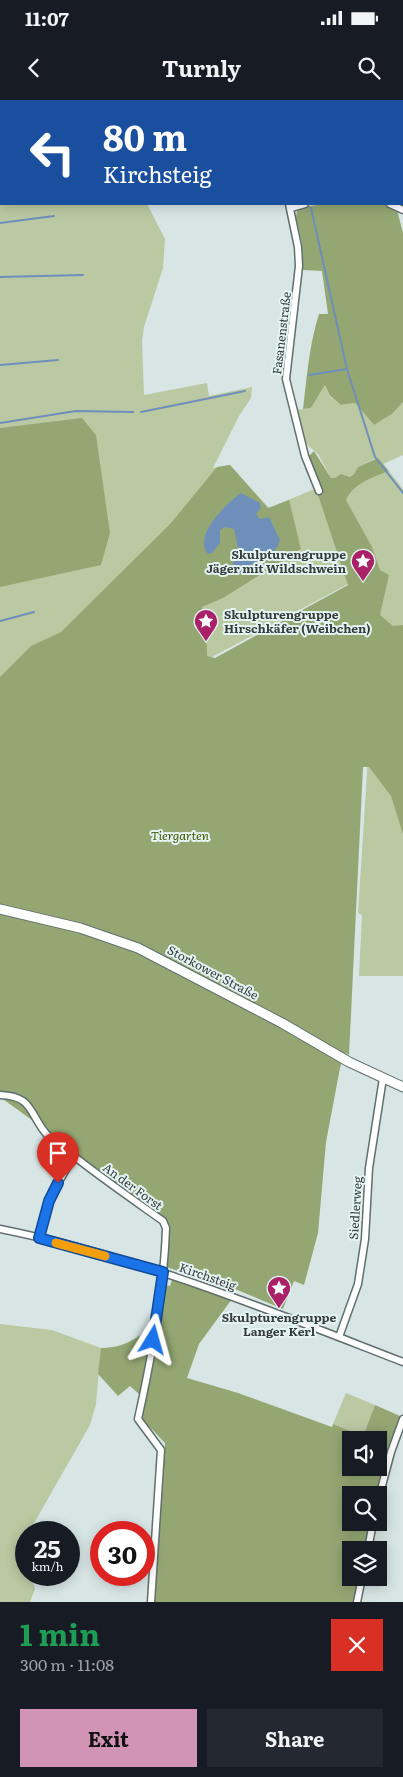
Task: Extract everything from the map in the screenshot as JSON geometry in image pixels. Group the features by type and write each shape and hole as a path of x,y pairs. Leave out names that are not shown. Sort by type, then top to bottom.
{"main road":[{"name":"Storkower Straße","path":"0,909 80,928 138,948 282,1023 349,1062 403,1087"}],"street":[{"name":"Fasanenstraße","path":"290,206 298,247 298,279 286,379 305,456 319,490"},
{"name":"Siedlerweg","path":"339,1337 358,1284 365,1239 369,1168 383,1078"},
{"name":"An der Forst","path":"0,1095 11,1096 23,1101 32,1109 44,1132 163,1221 166,1228 163,1272"},
{"path":"39,1238 49,1201 74,1156"},
{"name":"Kirchsteig","path":"0,1230 39,1238 163,1272 403,1362"},
{"path":"151,1602 161,1450 138,1418 148,1376 163,1272"},
{"path":"382,1486 391,1452 403,1419"},
{"path":"357,1602 360,1586"}],"green space":[{"path":"0,205 148,205 165,239 163,268 144,327 142,341 144,395 207,383 209,396 252,387 251,398 239,416 213,468 230,465 269,508 317,488 356,520 346,500 349,494 359,485 389,471 403,489 403,976 359,976 362,915 358,913 379,587 348,584 212,657 0,931"},
{"path":"318,205 386,205 397,210 403,233 403,402 392,414 374,425 355,403 341,405 330,396 325,385 311,408 303,409 313,337 319,314 328,314 322,271 303,270 302,243 296,217 297,211 303,207"},
{"path":"325,385 330,397 341,405 355,403 374,425 392,414 403,402 403,455 383,464 377,458 358,467 350,477 341,475 331,478 318,454 303,441 295,410 311,408"},
{"path":"82,418 96,435 110,533 101,565 0,587 0,428"},
{"name":"Tiergarten","path":"314,451 331,478 341,474 350,477 358,467 378,458 389,471 359,485 349,494 346,500 372,547 380,570 389,575 380,615 393,626 403,625 403,834 391,796 369,767 363,767 349,1055 345,1053 340,1068 326,1142 318,1233 304,1285 294,1281 283,1309 235,1289 166,1267 170,1225 86,1164 72,1149 0,1097 0,677 31,646 61,632 171,523 217,467 230,465 268,508 289,500 301,549 223,598 202,607 206,624 207,656 215,658 348,585 306,459"},
{"path":"173,1277 232,1299 199,1344 187,1378 238,1393 332,1427 333,1424 350,1431 342,1431 342,1476 381,1476 378,1486 342,1486 342,1531 369,1531 367,1541 342,1541 342,1586 358,1586 355,1602 147,1602 148,1586 155,1586 165,1443 141,1418 165,1285 170,1286"},
{"path":"0,1324 52,1330 101,1348 96,1404 90,1425 35,1521 15,1521 15,1586 34,1586 35,1589 30,1602 0,1602"},
{"path":"153,1326 141,1396 130,1386 118,1396 98,1374 101,1348 109,1348 129,1342"},
{"path":"346,1393 375,1405 365,1431 350,1431 333,1424"},
{"path":"375,1405 400,1416 387,1454 387,1431 365,1431"}],"water":[{"path":"241,493 260,503 261,508 256,514 260,519 269,517 280,540 273,552 252,564 243,573 227,574 239,553 234,529 225,527 220,530 220,543 212,553 208,554 204,547 204,538 220,512"}],"waterway":[{"path":"311,208 347,369 375,457 403,493"},
{"path":"0,223 54,216"},
{"path":"0,277 83,275"},
{"path":"0,365 58,360"},
{"path":"309,375 347,369"},
{"path":"141,412 245,391"},
{"path":"0,423 76,411 133,412"},
{"path":"0,621 34,612"}],"slow traffic":[{"path":"56,1243 105,1256"}],"place":[{"name":"Skulpturengruppe Jäger mit Wildschwein","path":"363,582"},
{"name":"Skulpturengruppe Hirschkäfer (Weibchen)","path":"206,642"},
{"name":"Skulpturengruppe Langer Kerl","path":"279,1309"}],"route":[{"path":"58,1183 51,1195 39,1238 163,1272 153,1340"}]}
